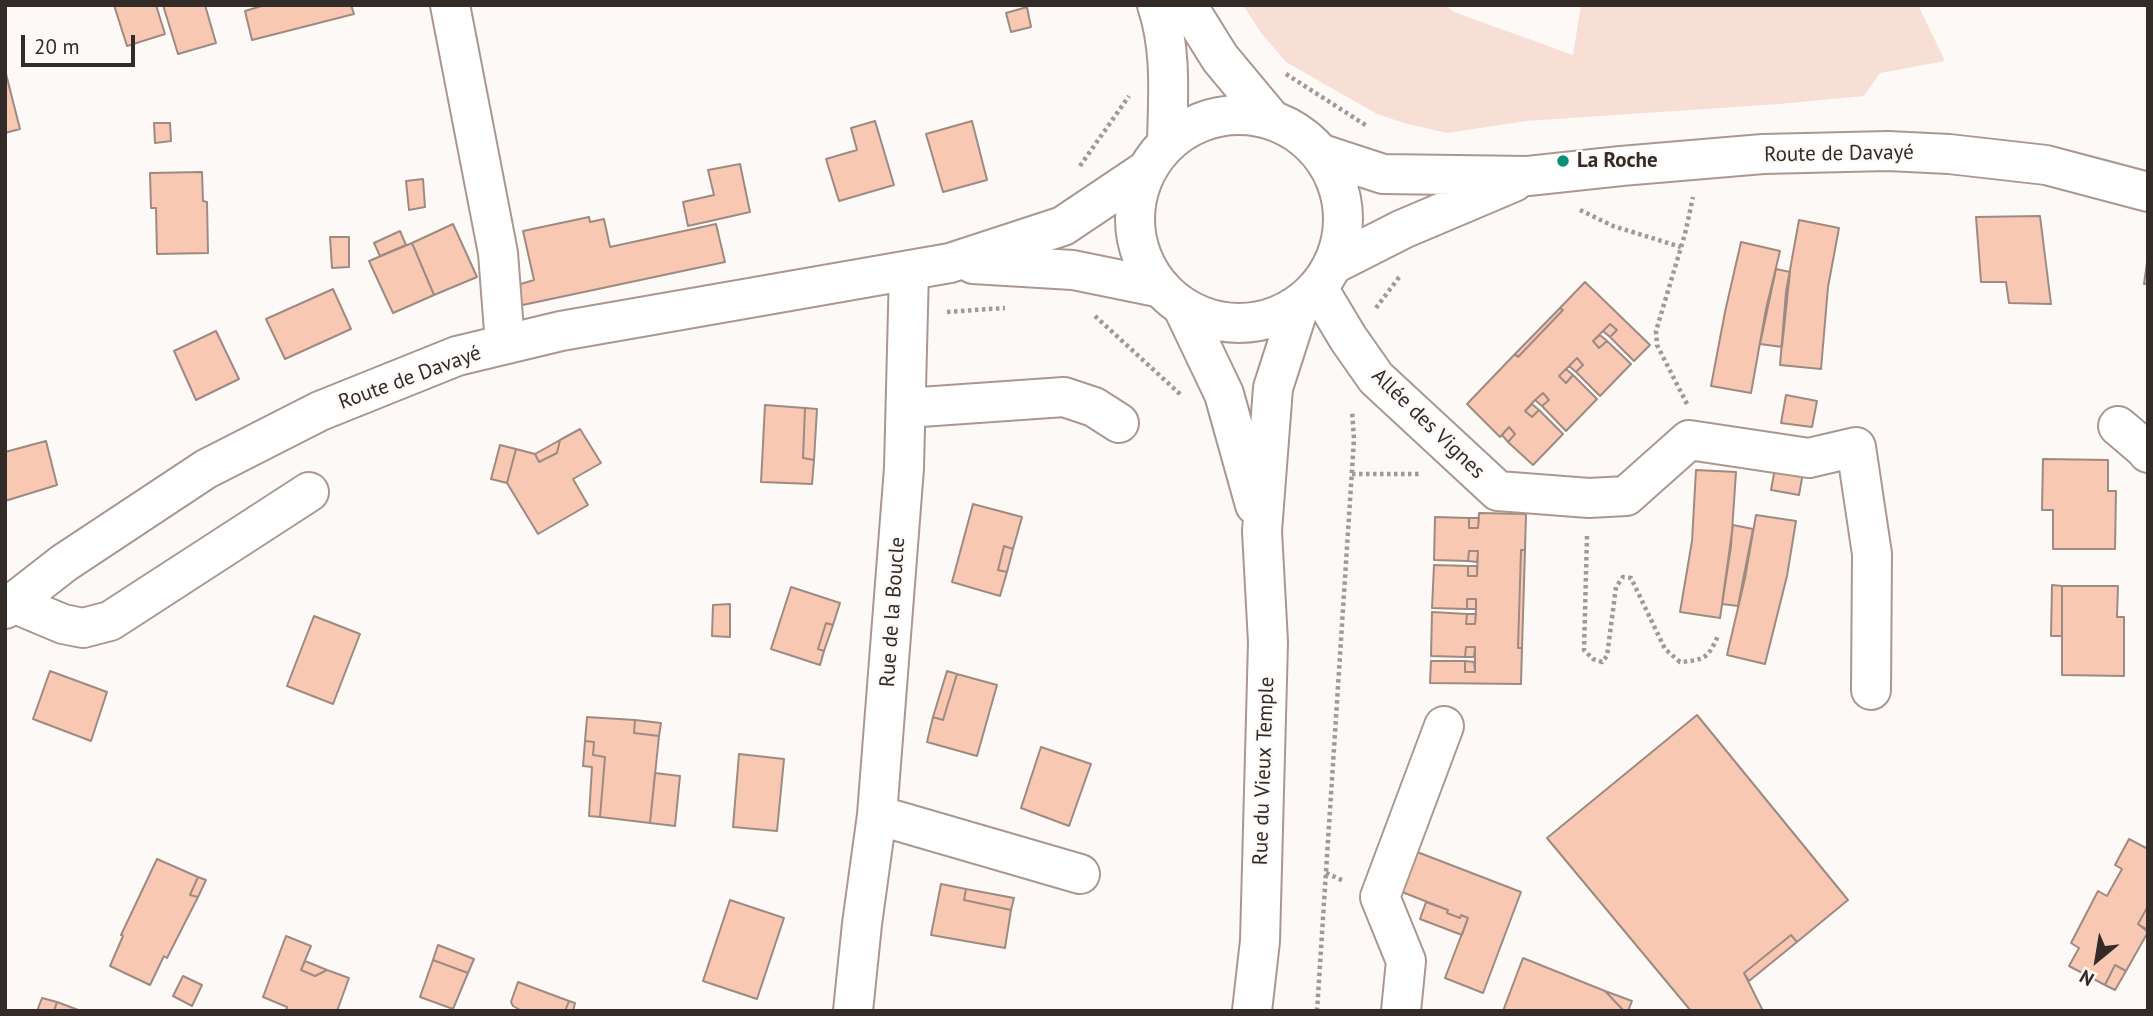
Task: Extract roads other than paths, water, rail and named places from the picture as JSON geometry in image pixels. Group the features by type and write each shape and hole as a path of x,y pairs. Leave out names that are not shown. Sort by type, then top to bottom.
{"street":[{"path":"450,5 498,253 505,344"},
{"path":"1157,5 1164,28 1169,76 1156,157 1134,209 1137,243 1148,272 1172,298 1226,323 1256,323 1286,314 1317,285 1403,229 1528,176"},
{"path":"1187,5 1220,58 1270,118 1322,153 1382,174 1528,176"},
{"path":"1156,157 1190,126 1226,114 1270,118"},
{"name":"Route de Davayé","path":"1528,176 1763,154 1888,151 1949,154 2046,166 2148,192"},
{"path":"1317,285 1345,225 1341,190 1322,153"},
{"name":"Route de Davayé","path":"9,606 64,563 206,469 320,411 457,356 561,331 640,316 950,263 1063,226 1156,157"},
{"name":"Route de Davayé","path":"950,263 1073,270 1172,298"},
{"name":"Rue de la Boucle","path":"853,1011 877,815 904,468 909,270"},
{"name":"Rue du Vieux Temple","path":"1252,1011 1260,941 1268,642 1262,531 1273,388 1317,285"},
{"name":"Allée des Vignes","path":"1317,285 1348,338 1376,378 1498,491 1589,498 1626,496 1689,440 1809,458 1856,447 1872,554 1871,690"},
{"name":"Rue du Vieux Temple","path":"1172,298 1224,394 1262,531"},
{"path":"906,408 1064,397 1094,407 1119,424"},
{"path":"2118,426 2148,453"},
{"path":"9,606 83,628 110,621 309,492"},
{"path":"1401,1011 1406,961 1380,897 1444,726"},
{"path":"877,815 1080,874"}],"place":[{"name":"La Roche","path":"1563,161"}]}
